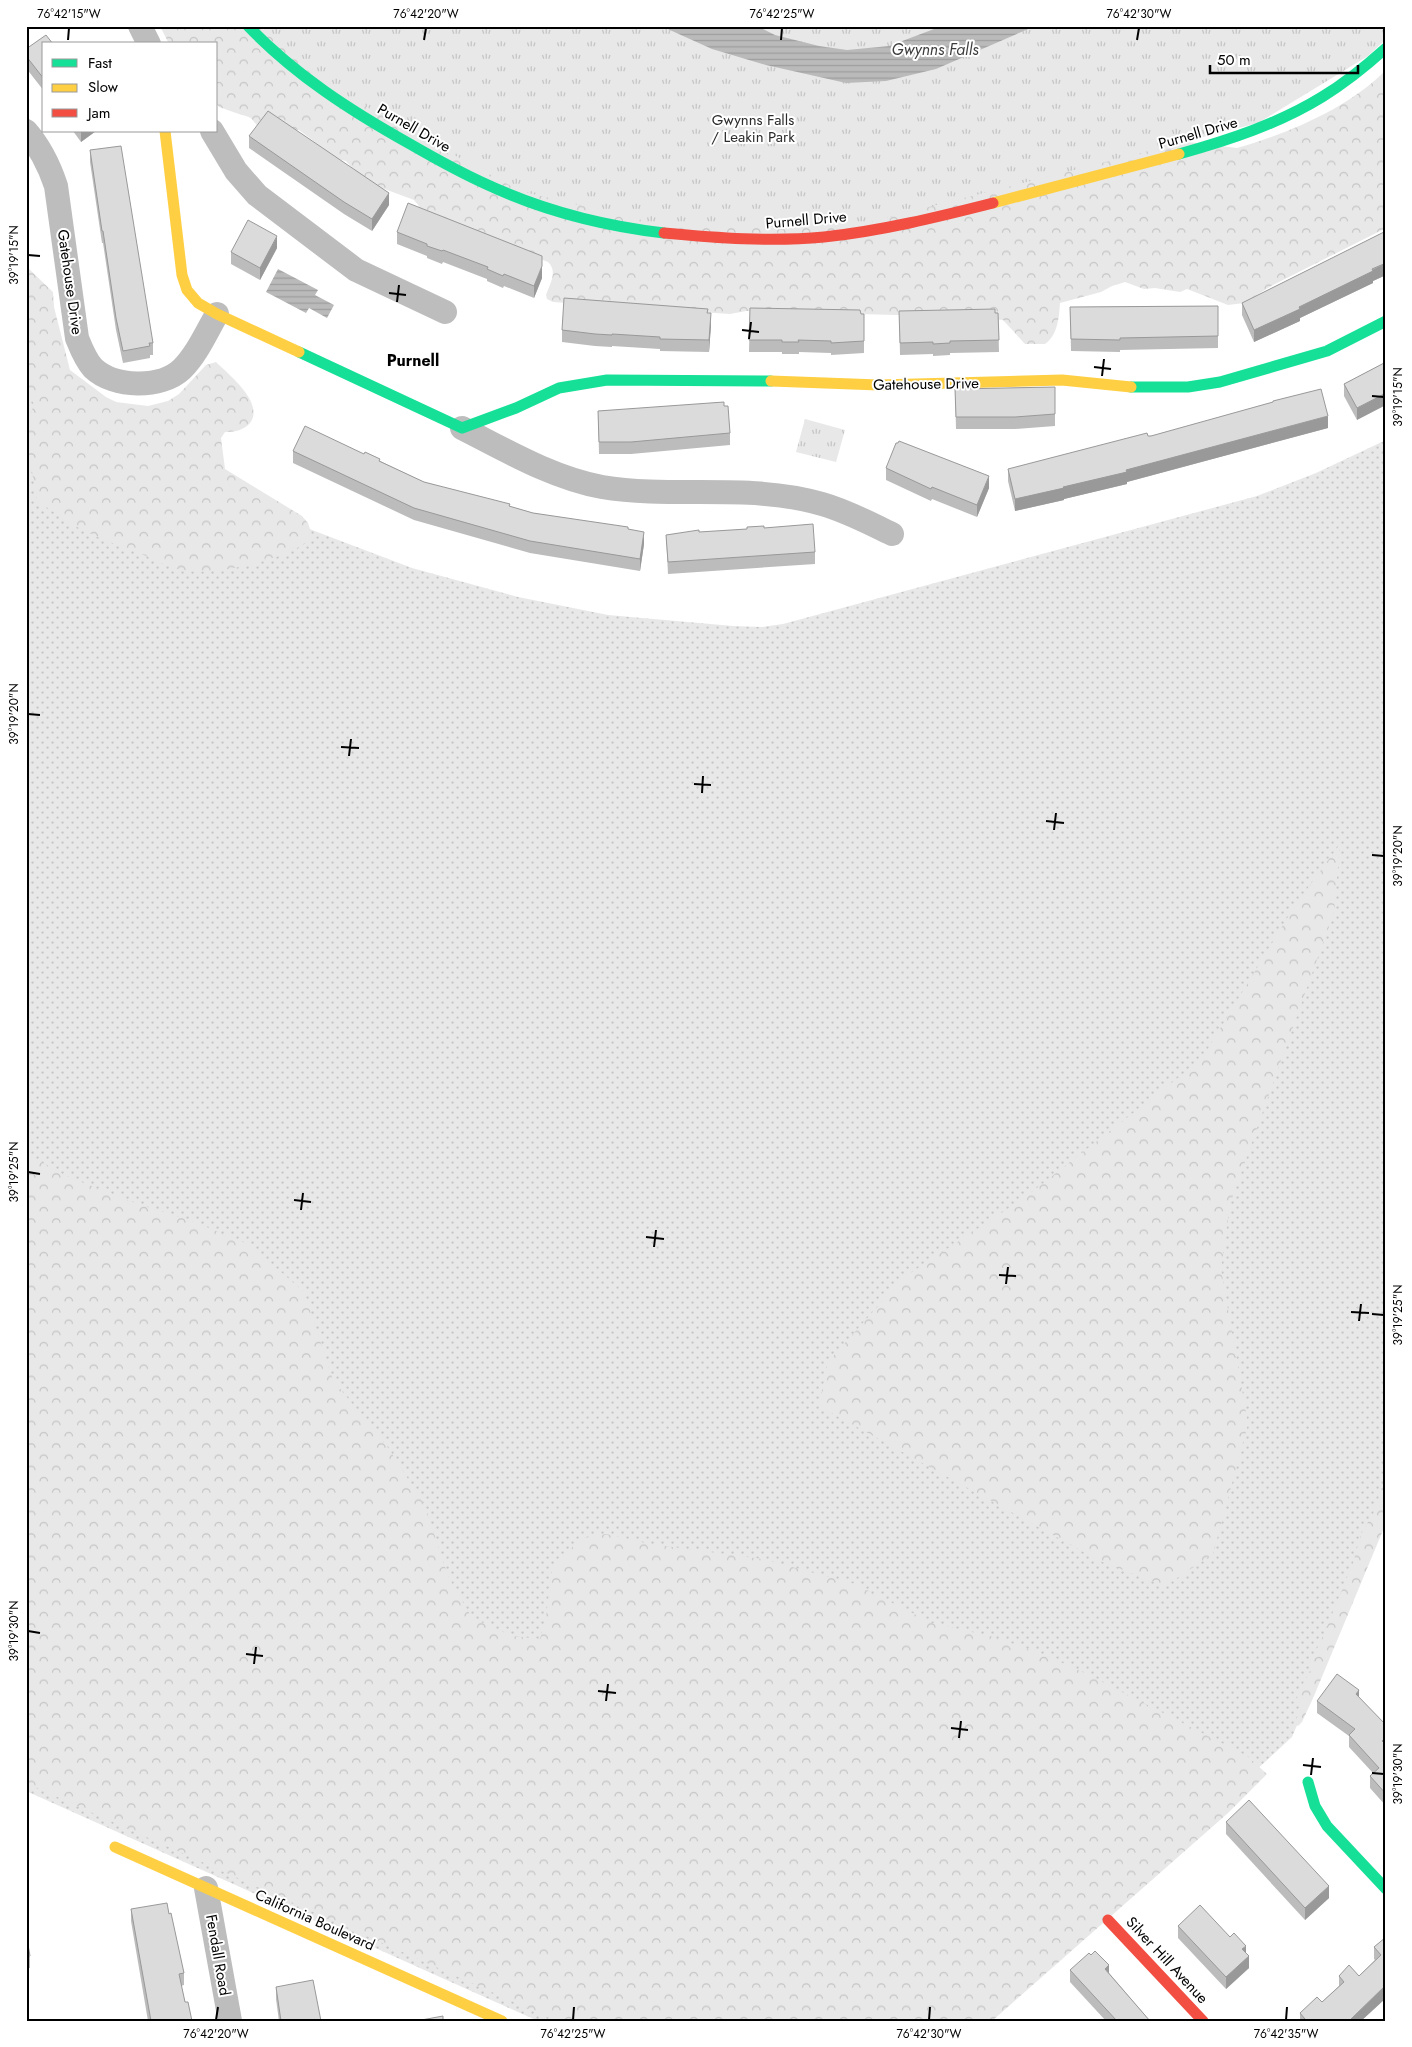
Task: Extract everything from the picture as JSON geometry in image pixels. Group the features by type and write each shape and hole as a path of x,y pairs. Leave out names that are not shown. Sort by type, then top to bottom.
{"street":[{"path":"140,26 148,42"},
{"name":"Purnell Drive","path":"248,26 261,41 315,84 377,126 500,191 565,214 635,228 703,237 768,240 826,236 982,208 1254,132 1296,113 1345,83 1365,68 1386,48"},
{"name":"Gatehouse Drive","path":"26,131 38,144 49,163 56,186 77,338 83,354 93,368 107,377 123,382 135,383 166,379 181,370 194,355 217,314"},
{"path":"165,132 185,291 196,302 217,314 462,428 533,464 601,486 648,492 758,494 794,498 831,507 892,534"},
{"path":"213,132 236,171 257,196 356,270 445,312"},
{"name":"Gatehouse Drive","path":"462,428 516,408 558,388 607,380 749,380 879,385 1062,380 1144,388 1188,387 1220,382 1328,351 1386,321"},
{"path":"1308,1782 1315,1806 1327,1826 1386,1889"},
{"name":"California Boulevard","path":"115,1847 502,2021"},
{"name":"Fendall Road","path":"206,1888 230,2021"},
{"name":"Silver Hill Avenue","path":"1108,1920 1203,2021"}],"green space":[{"path":"160,26 236,26 1237,148 1277,135 1316,118 1354,97 1386,70 1386,228 1273,285 1244,303 1228,305 1187,289 1180,292 1155,288 1144,289 1125,282 1101,292 1060,303 1055,331 1045,344 1025,344 1003,320 926,313 896,315 746,311 730,314 553,302 547,299 546,295 553,273 548,262 416,211 419,206 414,200 374,185 354,170 346,161 337,159 299,130 288,129 276,116 272,116 258,127 249,117 219,107 218,42 168,42"},
{"name":"Gwynns Falls / Leakin Park","path":"260,26 1386,26 1386,39 1368,56 1258,123 846,228 667,226 520,191 330,87"},
{"path":"26,266 53,292 54,307 70,370 106,397 116,402 148,406 168,401 179,394 206,365 216,362 229,374 249,398 253,407 253,415 250,423 244,428 225,432 221,438 225,469 302,516 308,523 313,538 301,546 267,560 228,569 192,571 178,569 158,562 92,534 75,526 37,501 27,442 29,420 34,404 26,392"},
{"path":"26,342 213,478 312,530 412,568 518,597 608,615 733,626 762,627 783,624 1257,496 1316,473 1386,440 1386,1517 1292,1737 985,2021 538,2021 26,1791"},
{"path":"805,419 845,430 836,462 796,452"},
{"path":"1340,844 1334,912 1230,1204 1221,1269 1248,1424 1213,1554 1165,1586 1100,1561 819,1406 828,1362 903,1278 1024,1198 1201,1060 1294,907"},
{"path":"26,1153 66,1176 138,1204 192,1221 250,1245 304,1292 333,1380 389,1449 425,1506 448,1576 472,1618 512,1636 540,1639 546,1616 552,1571 579,1539 606,1534 650,1544 762,1559 855,1584 932,1623 994,1637 1047,1656 1087,1674 1247,1756 1267,1774 1228,1813 992,2021 556,2021 26,1783"},
{"path":"1386,1481 1386,1523 1314,1696 1302,1722 1298,1726 1296,1724 1299,1707 1298,1693 1311,1669 1311,1661 1353,1563 1361,1534 1374,1512 1382,1487"}],"water":[{"name":"Gwynns Falls","path":"661,26 757,26 775,35 819,46 847,50 889,46 942,26 1035,26 936,69 886,81 846,83 766,65 712,49"},
{"path":"278,269 318,290 315,295 334,305 327,318 309,308 306,313 266,292"}],"building":[{"path":"46,35 51,42 42,42 42,76 26,56 26,49"},
{"path":"268,111 389,193 372,219 344,202 249,136"},
{"path":"121,146 153,343 149,343 150,346 123,351 116,318 90,150"},
{"path":"408,203 542,256 542,266 534,286 504,274 503,276 487,269 488,267 427,246 427,244 397,232"},
{"path":"248,220 277,236 260,268 231,252"},
{"path":"1386,231 1386,263 1299,307 1300,309 1254,330 1242,303"},
{"path":"564,298 708,309 707,313 711,313 709,340 660,339 660,337 595,334 562,330"},
{"path":"1218,306 1218,336 1120,338 1120,340 1071,339 1070,307"},
{"path":"750,308 860,310 861,314 864,314 864,341 831,343 831,341 798,340 799,342 782,342 782,340 749,340"},
{"path":"995,309 995,313 998,313 999,340 950,341 950,343 933,344 933,342 900,343 899,311"},
{"path":"1386,362 1386,393 1357,408 1344,384"},
{"path":"1055,387 1055,414 1015,417 956,417 955,389"},
{"path":"1321,389 1328,416 1126,470 1127,472 1015,499 1008,469 1147,433 1148,436 1151,436"},
{"path":"724,402 724,406 728,406 730,433 631,442 599,442 598,411"},
{"path":"305,426 364,454 365,452 380,459 379,461 424,482 510,504 509,506 533,513 628,527 628,529 644,532 640,559 530,541 414,508 293,451"},
{"path":"899,441 989,476 977,505 932,487 931,489 886,468 896,443"},
{"path":"813,524 815,552 668,562 666,535 699,530 699,532 747,529 747,527 764,526 764,528"},
{"path":"1337,1674 1359,1690 1356,1694 1386,1725 1386,1737 1382,1741 1386,1745 1386,1794 1370,1776 1379,1768 1349,1735 1355,1729 1317,1701"},
{"path":"1249,1800 1329,1886 1305,1908 1226,1822"},
{"path":"167,1903 169,1914 171,1913 184,1973 179,1974 185,2002 188,2002 192,2021 151,2021 131,1909"},
{"path":"1200,1905 1230,1937 1234,1933 1246,1946 1242,1949 1249,1956 1226,1977 1178,1926"},
{"path":"26,1933 30,1956 26,1956"},
{"path":"1386,1937 1386,1985 1351,2021 1303,2021 1305,2019 1300,2013 1317,1997 1322,2002 1344,1982 1339,1976 1349,1965 1359,1976 1381,1955 1374,1947"},
{"path":"1095,1951 1109,1965 1105,1969 1150,2021 1117,2021 1070,1970 1089,1953 1091,1955"},
{"path":"313,1980 321,2021 281,2021 276,1987"},
{"path":"443,2016 443,2021 416,2021"}],"traffic: fast":[{"path":"248,26 266,44 324,91 388,131 468,176 530,202 574,216 664,233"},
{"path":"1179,154 1253,130 1305,107 1331,92 1386,48"},
{"path":"1131,387 1188,387 1220,382 1327,351 1386,321"},
{"path":"299,352 462,428 516,408 559,388 607,380 771,381"},
{"path":"1308,1782 1315,1806 1327,1826 1386,1889"}],"traffic: slow":[{"path":"165,132 182,275 187,290 198,303 217,314 299,352"},
{"path":"993,203 1179,154"},
{"path":"771,381 879,385 1062,380 1131,387"},
{"path":"115,1847 502,2021"}],"traffic: jam":[{"path":"664,233 744,239 824,237 888,227 993,203"},
{"path":"1108,1920 1203,2021"}],"district":[{"name":"Purnell","path":"413,360"}]}
